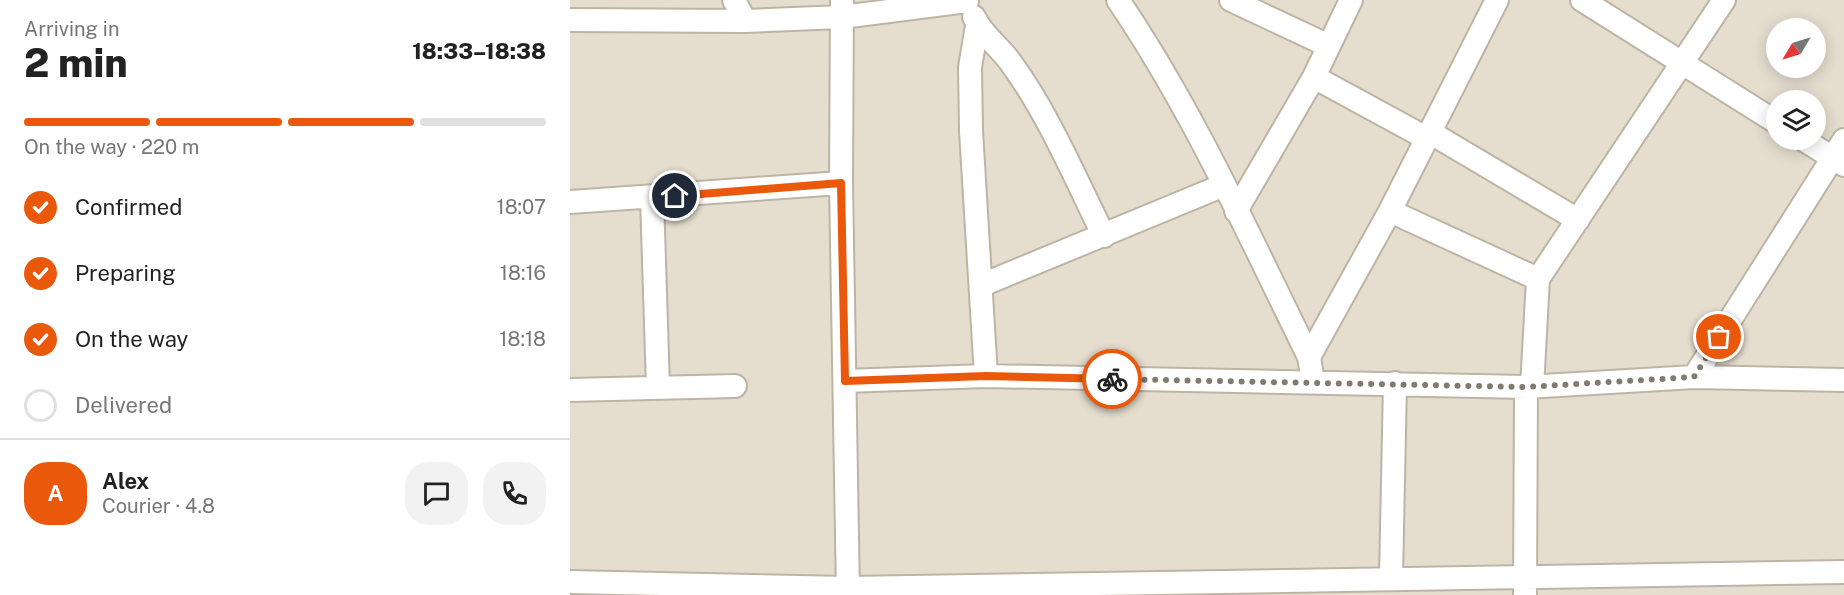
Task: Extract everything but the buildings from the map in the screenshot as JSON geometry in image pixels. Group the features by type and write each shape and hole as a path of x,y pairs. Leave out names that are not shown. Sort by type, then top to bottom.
{"street":[{"path":"734,0 745,21"},
{"path":"1118,0 1168,80 1224,185 1309,357 1313,382"},
{"path":"1231,0 1329,46"},
{"path":"1236,212 1314,77 1351,0"},
{"path":"1309,357 1390,211 1497,0"},
{"path":"1582,0 1766,116"},
{"path":"1525,587 1529,387 1538,279 1725,0"},
{"path":"570,20 745,21 842,9 967,1 977,26 1011,62 1053,134 1104,236"},
{"path":"842,9 841,183 848,592"},
{"path":"977,26 970,67 970,110 986,376"},
{"path":"1314,77 1429,136 1578,220"},
{"path":"1694,377 1840,154 1826,149"},
{"path":"570,202 841,183"},
{"path":"982,285 1224,185"},
{"path":"652,198 658,387"},
{"path":"1390,211 1538,279"},
{"path":"845,381 986,376 1529,387 1694,377 1844,380"},
{"path":"1391,578 1395,384"},
{"path":"570,390 735,386"},
{"path":"570,582 848,592 1327,588 1391,578 1525,587 1844,572"}],"shaded area":[{"path":"570,0 1844,0 1844,595 570,595"}],"way so far":[{"path":"1112,379 1526,387 1694,377 1719,337"}],"route":[{"path":"675,196 841,183 845,381 986,376 1112,379"}]}
